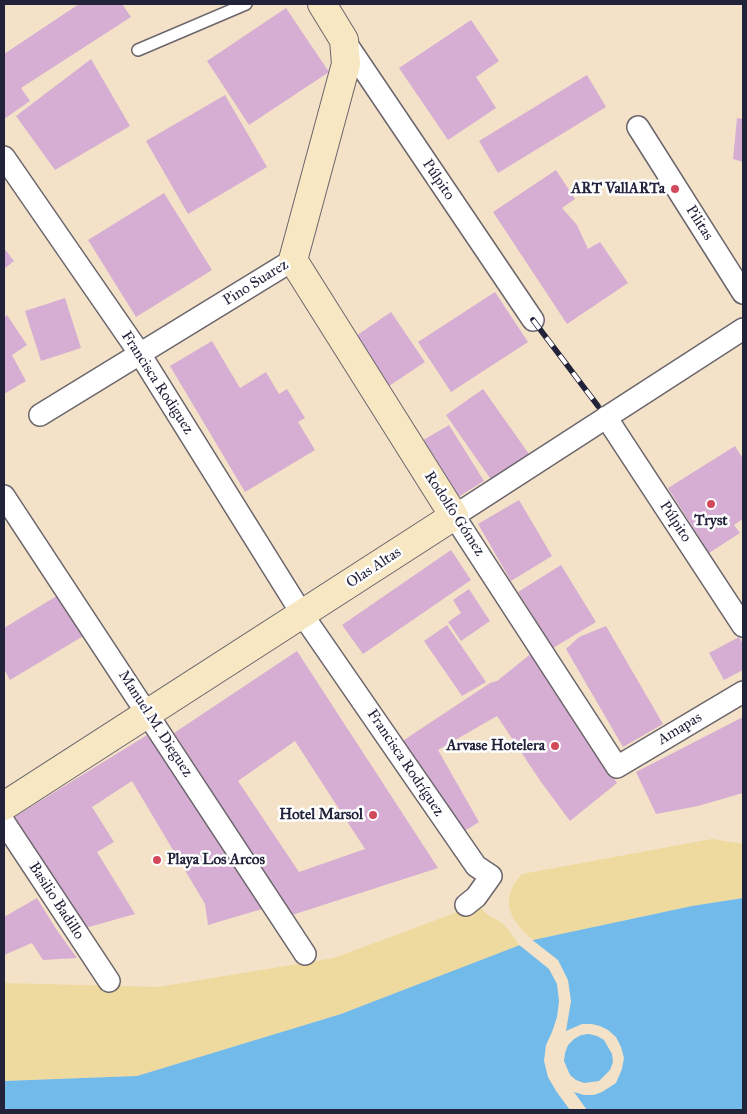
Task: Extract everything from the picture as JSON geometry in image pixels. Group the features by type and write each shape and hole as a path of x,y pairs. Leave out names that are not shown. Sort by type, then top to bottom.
{"street":[{"name":"Pino Suarez","path":"40,415 293,260 346,64 344,40 322,4"},
{"name":"Púlpito","path":"344,40 533,320"},
{"name":"Pilitas","path":"638,127 743,293"},
{"name":"Francisca Rodiguez","path":"4,157 140,354 302,614"},
{"name":"Rodolfo Gómez","path":"293,260 454,516 617,767"},
{"name":"Olas Altas","path":"4,806 454,516 602,412 743,329"},
{"name":"Púlpito","path":"602,412 743,626"},
{"name":"Manuel M. Dieguez","path":"4,496 305,954"},
{"name":"Francisca Rodríguez","path":"302,614 476,866 490,876 476,897 466,905"},
{"name":"Amapas","path":"617,767 743,692"},
{"name":"Basilio Badillo","path":"4,822 109,981"}],"lane":[{"path":"138,50 246,4"}],"sand":[{"path":"712,839 743,844 743,898 692,906 533,940 518,925 510,909 510,892 522,874"},
{"path":"479,904 485,913 504,925 520,946 341,1014 137,1076 4,1081 4,983 158,987 334,958"}],"water":[{"path":"743,898 743,1110 4,1110 4,1081 137,1076 341,1014 533,940 692,906"}],"pier":[{"path":"531,939 558,960 568,980 571,1001 566,1031 582,1024 600,1026 616,1037 621,1047 624,1058 616,1083 594,1095 574,1092 587,1110 570,1110 548,1077 544,1061 546,1045 557,1017 559,1001 557,984 549,969 518,944","holes":["581,1035 597,1036 604,1040 612,1054 613,1062 610,1070 599,1081 584,1083 570,1075 564,1061 565,1053 568,1045"]}],"building":[{"path":"79,4 122,4 131,17 21,88 30,101 4,119 4,54"},
{"path":"286,8 329,72 249,125 207,61"},
{"path":"471,20 499,61 476,77 496,108 448,140 399,68"},
{"path":"91,59 130,126 55,170 16,116"},
{"path":"587,75 606,107 498,173 479,141"},
{"path":"225,95 267,167 188,214 146,141"},
{"path":"737,118 743,119 743,162 733,159"},
{"path":"556,170 575,199 562,208 577,225 588,249 600,242 628,283 567,324 493,212"},
{"path":"164,193 212,270 136,317 88,240"},
{"path":"4,248 14,261 4,269"},
{"path":"495,292 528,342 451,392 418,342"},
{"path":"65,298 81,348 41,361 25,311"},
{"path":"391,312 425,362 383,390 350,340"},
{"path":"7,315 27,345 12,355 26,381 4,394 4,318"},
{"path":"212,341 240,388 266,372 279,394 287,389 305,418 298,422 315,450 245,492 170,366"},
{"path":"483,389 529,454 492,481 446,415"},
{"path":"449,425 484,481 455,499 420,442"},
{"name":"Tryst","path":"735,446 743,459 743,519 734,525 740,533 709,553 668,488"},
{"path":"519,500 552,556 511,581 478,524"},
{"path":"451,550 471,580 363,654 342,625"},
{"path":"561,565 596,622 553,648 518,592"},
{"path":"469,589 490,621 461,641 448,622 461,613 453,600"},
{"path":"60,594 85,635 10,680 4,669 4,628"},
{"path":"447,625 486,682 462,696 424,641"},
{"path":"606,626 663,724 623,747 566,649 579,637"},
{"path":"739,637 743,644 743,670 724,680 709,653"},
{"name":"Hotel Marsol","path":"297,651 438,868 292,915 174,733","holes":["295,741 365,849 299,872 238,781"]},
{"name":"Arvase Hotelera","path":"533,652 617,783 570,821 541,782 497,716 438,750 479,822 460,834 401,742 490,683 497,681"},
{"path":"743,717 743,793 698,806 656,814 636,772"},
{"path":"152,732 262,909 208,925 205,904 132,781 92,807 114,842 97,852 135,914 78,930 6,822"},
{"path":"37,898 77,958 43,960 32,943 4,955 4,917"}],"railway":[{"path":"533,320 598,406"}],"place":[{"name":"ART VallARTa","path":"675,189"},
{"name":"Tryst","path":"711,504"},
{"name":"Arvase Hotelera","path":"555,746"},
{"name":"Hotel Marsol","path":"373,815"},
{"name":"Playa Los Arcos","path":"157,860"}]}
